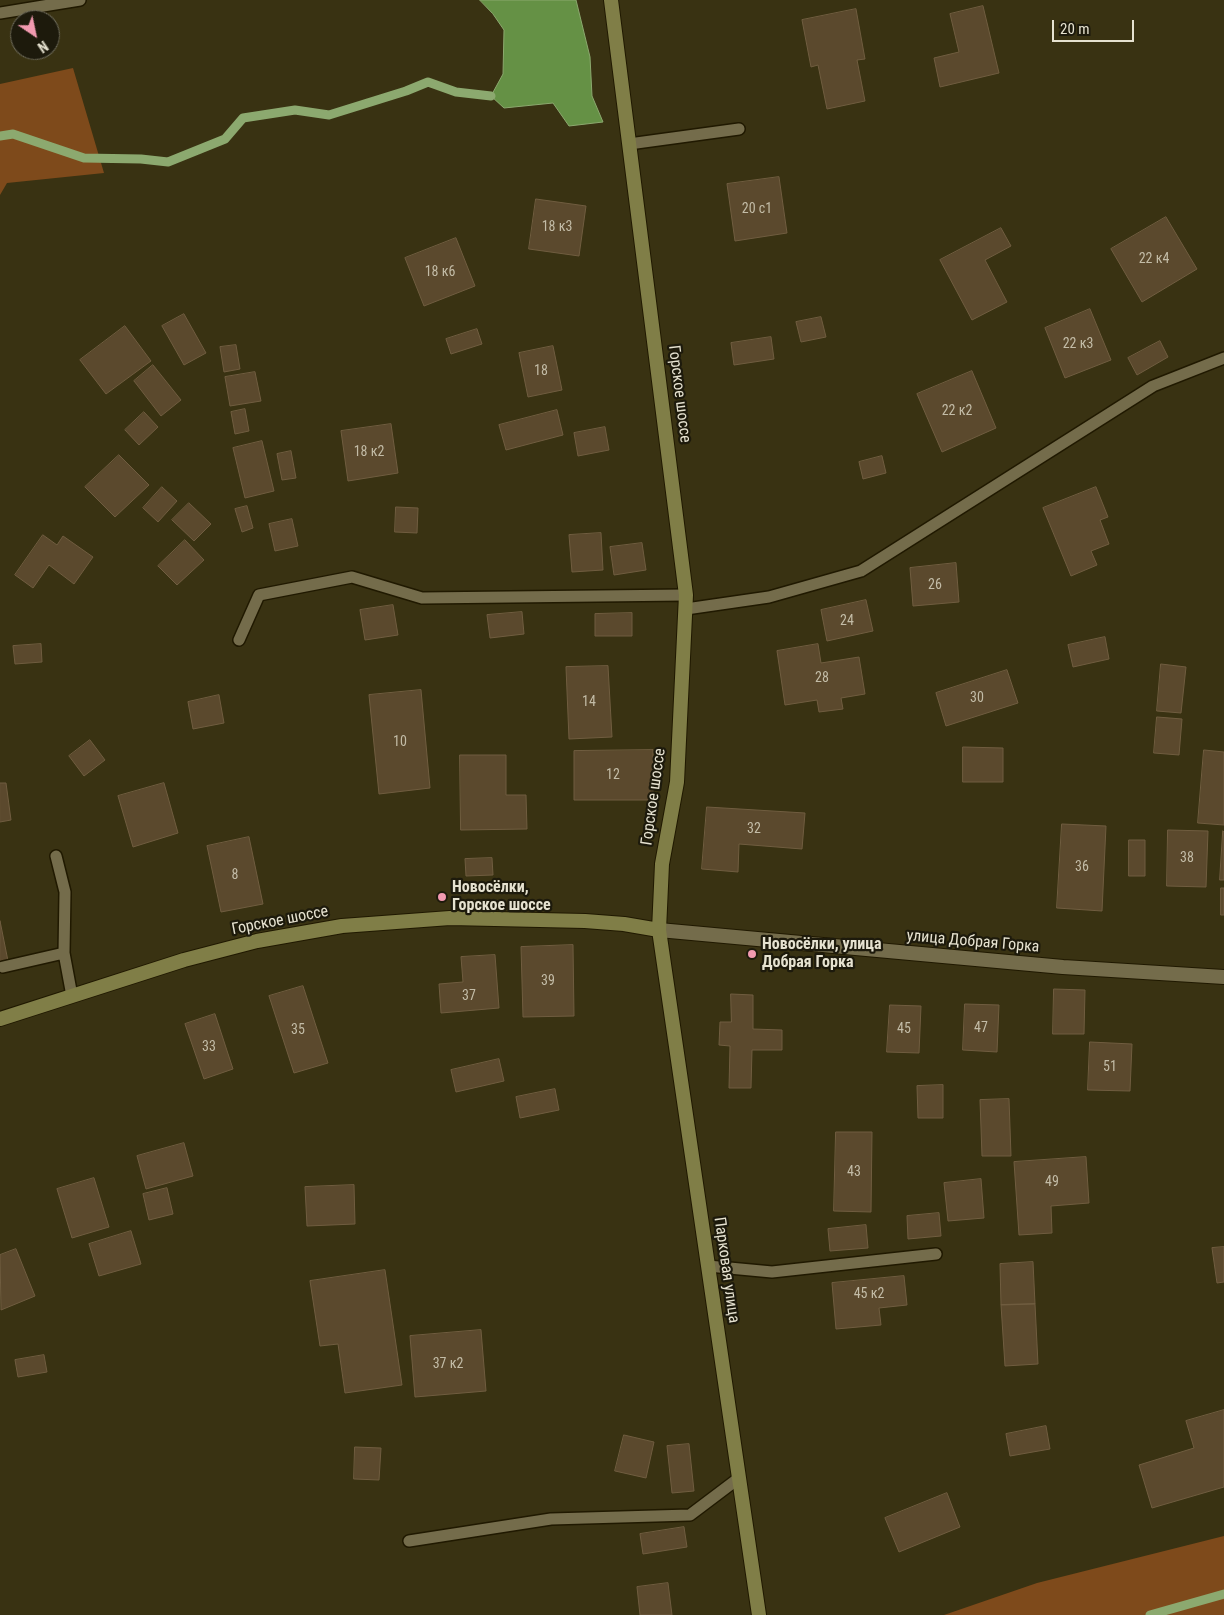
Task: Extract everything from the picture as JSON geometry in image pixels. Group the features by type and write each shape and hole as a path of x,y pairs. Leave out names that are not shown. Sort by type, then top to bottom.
{"main road":[{"name":"Горское шоссе","path":"0,1019 184,960 257,941 342,926 450,918 585,921 624,924 659,930 662,864 677,782 686,602 611,0"},
{"name":"Парковая улица","path":"659,930 759,1615"}],"street":[{"name":"улица Добрая Горка","path":"659,930 1063,967 1224,977"}],"lane":[{"path":"0,13 80,0"},
{"path":"629,144 739,129"},
{"path":"239,640 259,596 352,577 422,598 686,602 769,597 861,571 1154,386 1224,358"},
{"path":"56,856 65,892 64,953 72,996"},
{"path":"3,967 64,953"},
{"path":"708,1266 772,1272 936,1254"},
{"path":"409,1541 550,1519 690,1515 739,1478"}],"shaded area":[{"path":"480,0 576,0 590,57 592,96 603,122 569,126 553,103 504,108 491,96 503,74 504,30"},
{"path":"73,68 104,173 7,183 0,195 0,84"},
{"path":"1224,1536 1224,1615 944,1615 1037,1583"}],"building":[{"path":"983,6 999,73 940,87 934,58 959,52 950,14"},
{"path":"856,9 865,59 857,60 865,101 827,109 818,65 811,67 802,20"},
{"path":"779,177 787,233 735,241 727,184"},
{"path":"536,199 586,206 579,256 529,249"},
{"path":"1166,217 1197,269 1142,302 1111,249"},
{"path":"1001,228 1011,246 985,260 1007,302 972,320 940,260"},
{"path":"456,238 475,286 424,306 405,258"},
{"path":"1090,309 1111,360 1065,378 1045,328"},
{"path":"184,314 206,353 184,365 162,326"},
{"path":"821,317 826,337 801,342 796,322"},
{"path":"125,326 151,361 106,394 80,360"},
{"path":"477,329 482,344 451,354 446,339"},
{"path":"771,337 774,359 734,365 731,343"},
{"path":"1160,341 1168,357 1137,375 1128,358"},
{"path":"236,345 240,369 224,372 220,347"},
{"path":"553,346 562,390 528,397 519,353"},
{"path":"153,365 181,400 161,416 134,381"},
{"path":"972,371 996,428 942,452 917,394"},
{"path":"255,372 261,401 230,406 225,377"},
{"path":"245,409 249,431 235,434 231,412"},
{"path":"557,410 563,435 506,450 499,425"},
{"path":"144,412 158,427 139,445 125,430"},
{"path":"391,424 398,473 348,481 341,431"},
{"path":"605,427 609,450 578,456 574,433"},
{"path":"262,441 274,491 245,498 233,448"},
{"path":"291,451 296,478 282,480 277,454"},
{"path":"119,455 149,485 115,517 85,487"},
{"path":"882,456 886,473 863,479 859,462"},
{"path":"162,487 177,501 158,522 143,508"},
{"path":"1096,487 1108,517 1100,520 1109,544 1091,551 1097,565 1071,576 1043,508"},
{"path":"189,503 211,524 194,541 172,520"},
{"path":"247,506 253,528 242,532 235,509"},
{"path":"396,507 418,508 417,533 395,532"},
{"path":"292,519 298,546 275,551 269,524"},
{"path":"601,533 603,570 572,572 569,535"},
{"path":"43,535 57,545 63,536 93,557 74,584 49,565 33,588 15,575"},
{"path":"185,540 204,560 177,585 158,566"},
{"path":"642,543 646,570 614,575 610,547"},
{"path":"956,563 959,602 913,606 910,568"},
{"path":"866,600 873,631 827,641 821,610"},
{"path":"393,605 398,635 365,640 360,610"},
{"path":"522,612 524,634 490,638 487,615"},
{"path":"632,613 632,636 595,636 595,614"},
{"path":"1105,637 1109,659 1073,667 1068,645"},
{"path":"41,644 42,662 15,664 13,646"},
{"path":"818,644 821,663 859,657 865,694 841,698 843,709 819,712 817,700 785,705 777,651"},
{"path":"1161,664 1186,667 1181,713 1157,711"},
{"path":"608,666 612,737 569,739 566,667"},
{"path":"1007,670 1018,703 946,726 936,693"},
{"path":"421,690 430,788 379,794 369,695"},
{"path":"219,695 224,723 193,729 188,702"},
{"path":"1157,717 1182,719 1179,755 1154,753"},
{"path":"90,740 105,760 84,776 69,756"},
{"path":"963,747 1003,748 1003,782 963,782"},
{"path":"653,750 653,800 574,800 574,751"},
{"path":"1204,750 1224,752 1224,825 1198,823"},
{"path":"460,755 506,755 506,795 526,795 527,829 461,830"},
{"path":"0,783 6,783 11,820 0,822"},
{"path":"164,783 178,833 133,847 118,796"},
{"path":"707,807 805,813 802,849 739,844 738,872 702,869"},
{"path":"1062,824 1106,826 1102,911 1057,908"},
{"path":"1168,830 1208,831 1206,887 1167,886"},
{"path":"1223,831 1224,880 1220,880"},
{"path":"249,837 263,904 221,912 207,846"},
{"path":"1129,840 1145,840 1145,876 1129,876"},
{"path":"492,858 493,875 466,876 465,859"},
{"path":"1221,888 1224,888 1224,915 1221,915"},
{"path":"0,921 8,961 0,962"},
{"path":"573,945 574,1016 523,1017 521,947"},
{"path":"495,955 499,1008 441,1013 439,984 463,982 461,957"},
{"path":"303,986 328,1063 294,1073 269,996"},
{"path":"1054,989 1085,990 1084,1034 1053,1034"},
{"path":"731,994 753,995 753,1029 782,1030 782,1050 752,1050 751,1088 729,1088 730,1046 719,1045 720,1022 731,1022"},
{"path":"965,1004 999,1005 997,1052 963,1050"},
{"path":"890,1005 921,1006 919,1053 887,1052"},
{"path":"215,1014 233,1069 204,1079 185,1024"},
{"path":"1090,1042 1132,1044 1130,1091 1088,1090"},
{"path":"499,1059 504,1081 456,1092 451,1070"},
{"path":"943,1085 943,1118 918,1118 917,1086"},
{"path":"555,1089 559,1110 520,1118 516,1097"},
{"path":"1009,1099 1011,1156 982,1156 980,1100"},
{"path":"836,1132 872,1132 871,1212 834,1211"},
{"path":"184,1143 193,1176 146,1189 137,1156"},
{"path":"1086,1157 1089,1203 1051,1206 1052,1233 1019,1235 1014,1162"},
{"path":"94,1178 109,1227 72,1238 57,1189"},
{"path":"981,1179 984,1218 948,1221 944,1183"},
{"path":"354,1185 355,1224 307,1226 305,1187"},
{"path":"167,1188 173,1214 149,1220 143,1194"},
{"path":"939,1213 941,1236 908,1239 907,1216"},
{"path":"866,1225 868,1248 830,1251 828,1229"},
{"path":"131,1231 141,1264 99,1276 89,1244"},
{"path":"1224,1247 1224,1282 1217,1283 1212,1248"},
{"path":"16,1249 35,1296 1,1310 0,1255"},
{"path":"1033,1262 1035,1304 1001,1305 1000,1264"},
{"path":"385,1270 402,1385 345,1393 338,1344 320,1346 310,1281"},
{"path":"904,1276 907,1305 879,1308 881,1325 836,1329 832,1283"},
{"path":"1035,1304 1038,1364 1005,1366 1001,1305"},
{"path":"481,1330 486,1391 415,1397 410,1336"},
{"path":"44,1355 47,1372 18,1377 15,1360"},
{"path":"1224,1410 1224,1487 1152,1508 1139,1465 1194,1448 1186,1421"},
{"path":"1046,1426 1050,1449 1010,1456 1006,1434"},
{"path":"624,1435 654,1442 646,1478 615,1471"},
{"path":"689,1444 694,1491 672,1493 667,1446"},
{"path":"355,1447 381,1448 379,1480 354,1479"},
{"path":"947,1493 960,1527 899,1552 885,1518"},
{"path":"684,1527 687,1547 643,1554 640,1534"},
{"path":"668,1583 672,1615 640,1615 637,1587"}],"waterway":[{"path":"0,136 13,134 84,158 141,159 168,162 225,139 243,118 295,110 329,115 406,91 428,82 456,92 491,96"},
{"path":"1150,1615 1224,1594"}],"place":[{"name":"Новосёлки, Горское шоссе","path":"442,897"},
{"name":"Новосёлки, улица Добрая Горка","path":"752,954"}]}
